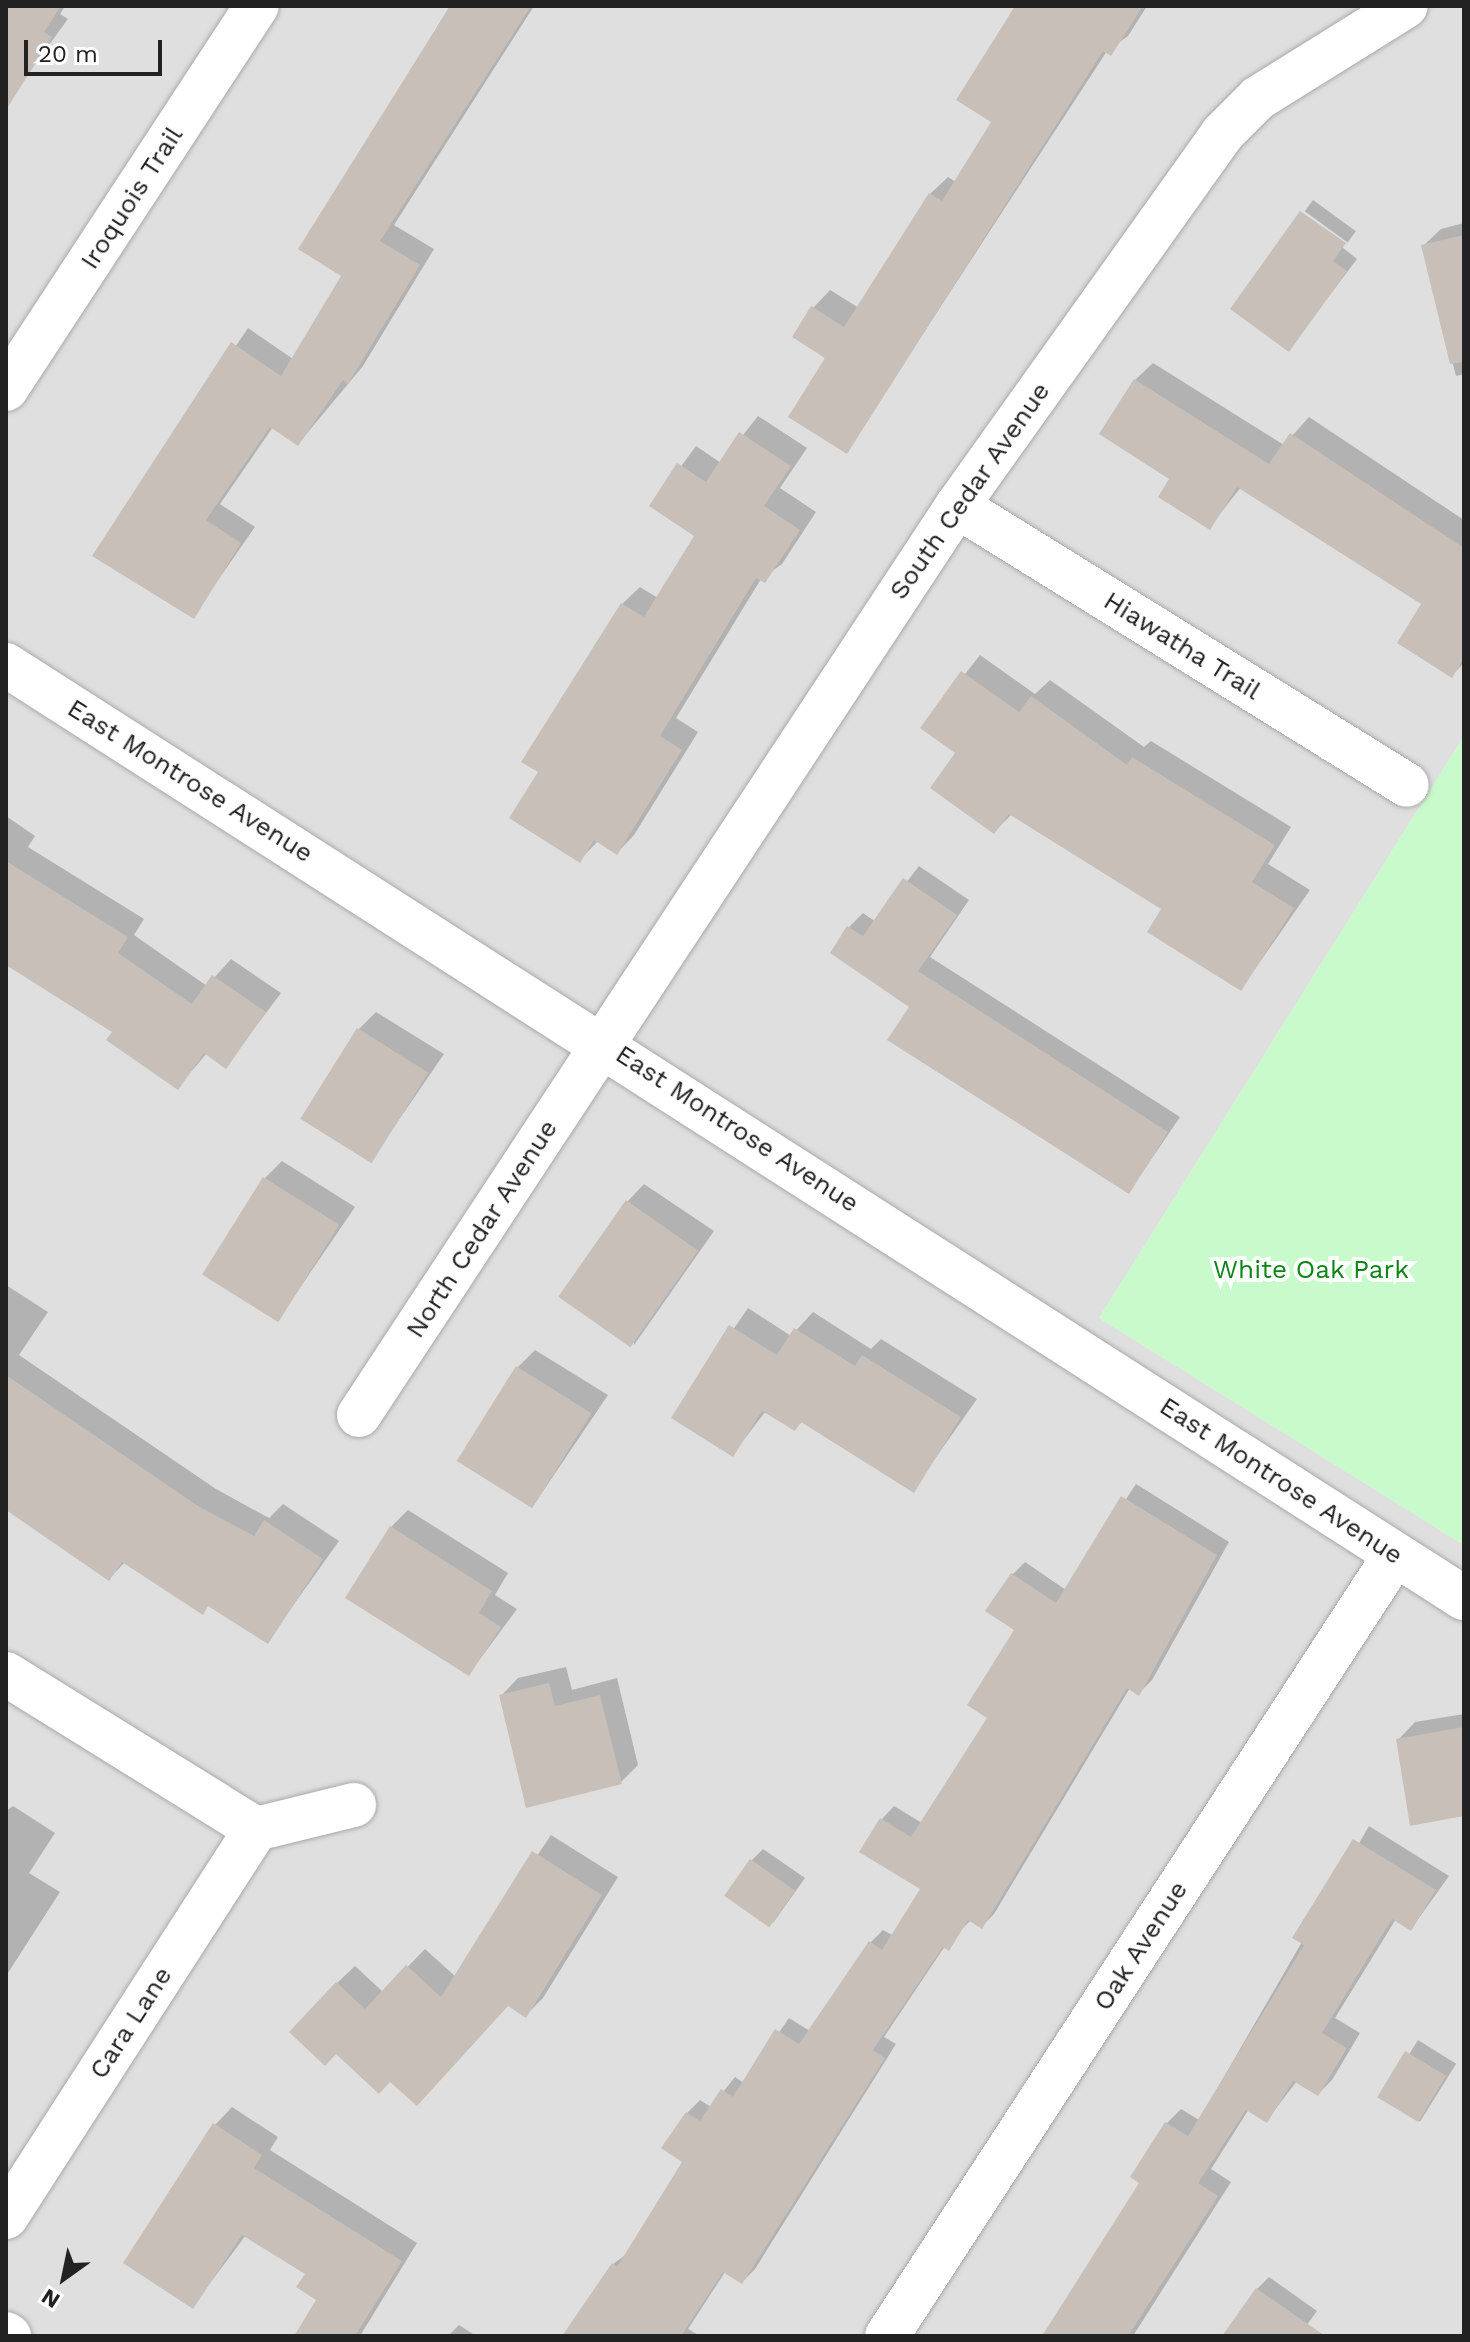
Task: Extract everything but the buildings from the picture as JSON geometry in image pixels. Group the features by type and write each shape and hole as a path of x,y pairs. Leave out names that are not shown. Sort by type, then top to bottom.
{"street":[{"name":"Iroquois Trail","path":"6,389 257,6"},
{"name":"South Cedar Avenue","path":"603,1042 957,506 1222,134 1258,98 1406,6"},
{"name":"Hiawatha Trail","path":"957,506 1407,785"},
{"name":"East Montrose Avenue","path":"6,665 603,1042 1464,1598"},
{"name":"North Cedar Avenue","path":"359,1415 603,1042"},
{"name":"Oak Avenue","path":"887,2336 1395,1555"},
{"path":"6,1674 256,1829 354,1805"},
{"name":"Cara Lane","path":"6,2217 256,1829"}],"shaded area":[{"path":"6,6 1464,6 1464,736 1099,1318 1464,1545 1464,2336 6,2336"}],"green space":[{"name":"White Oak Park","path":"1464,736 1464,1545 1099,1318"}]}
